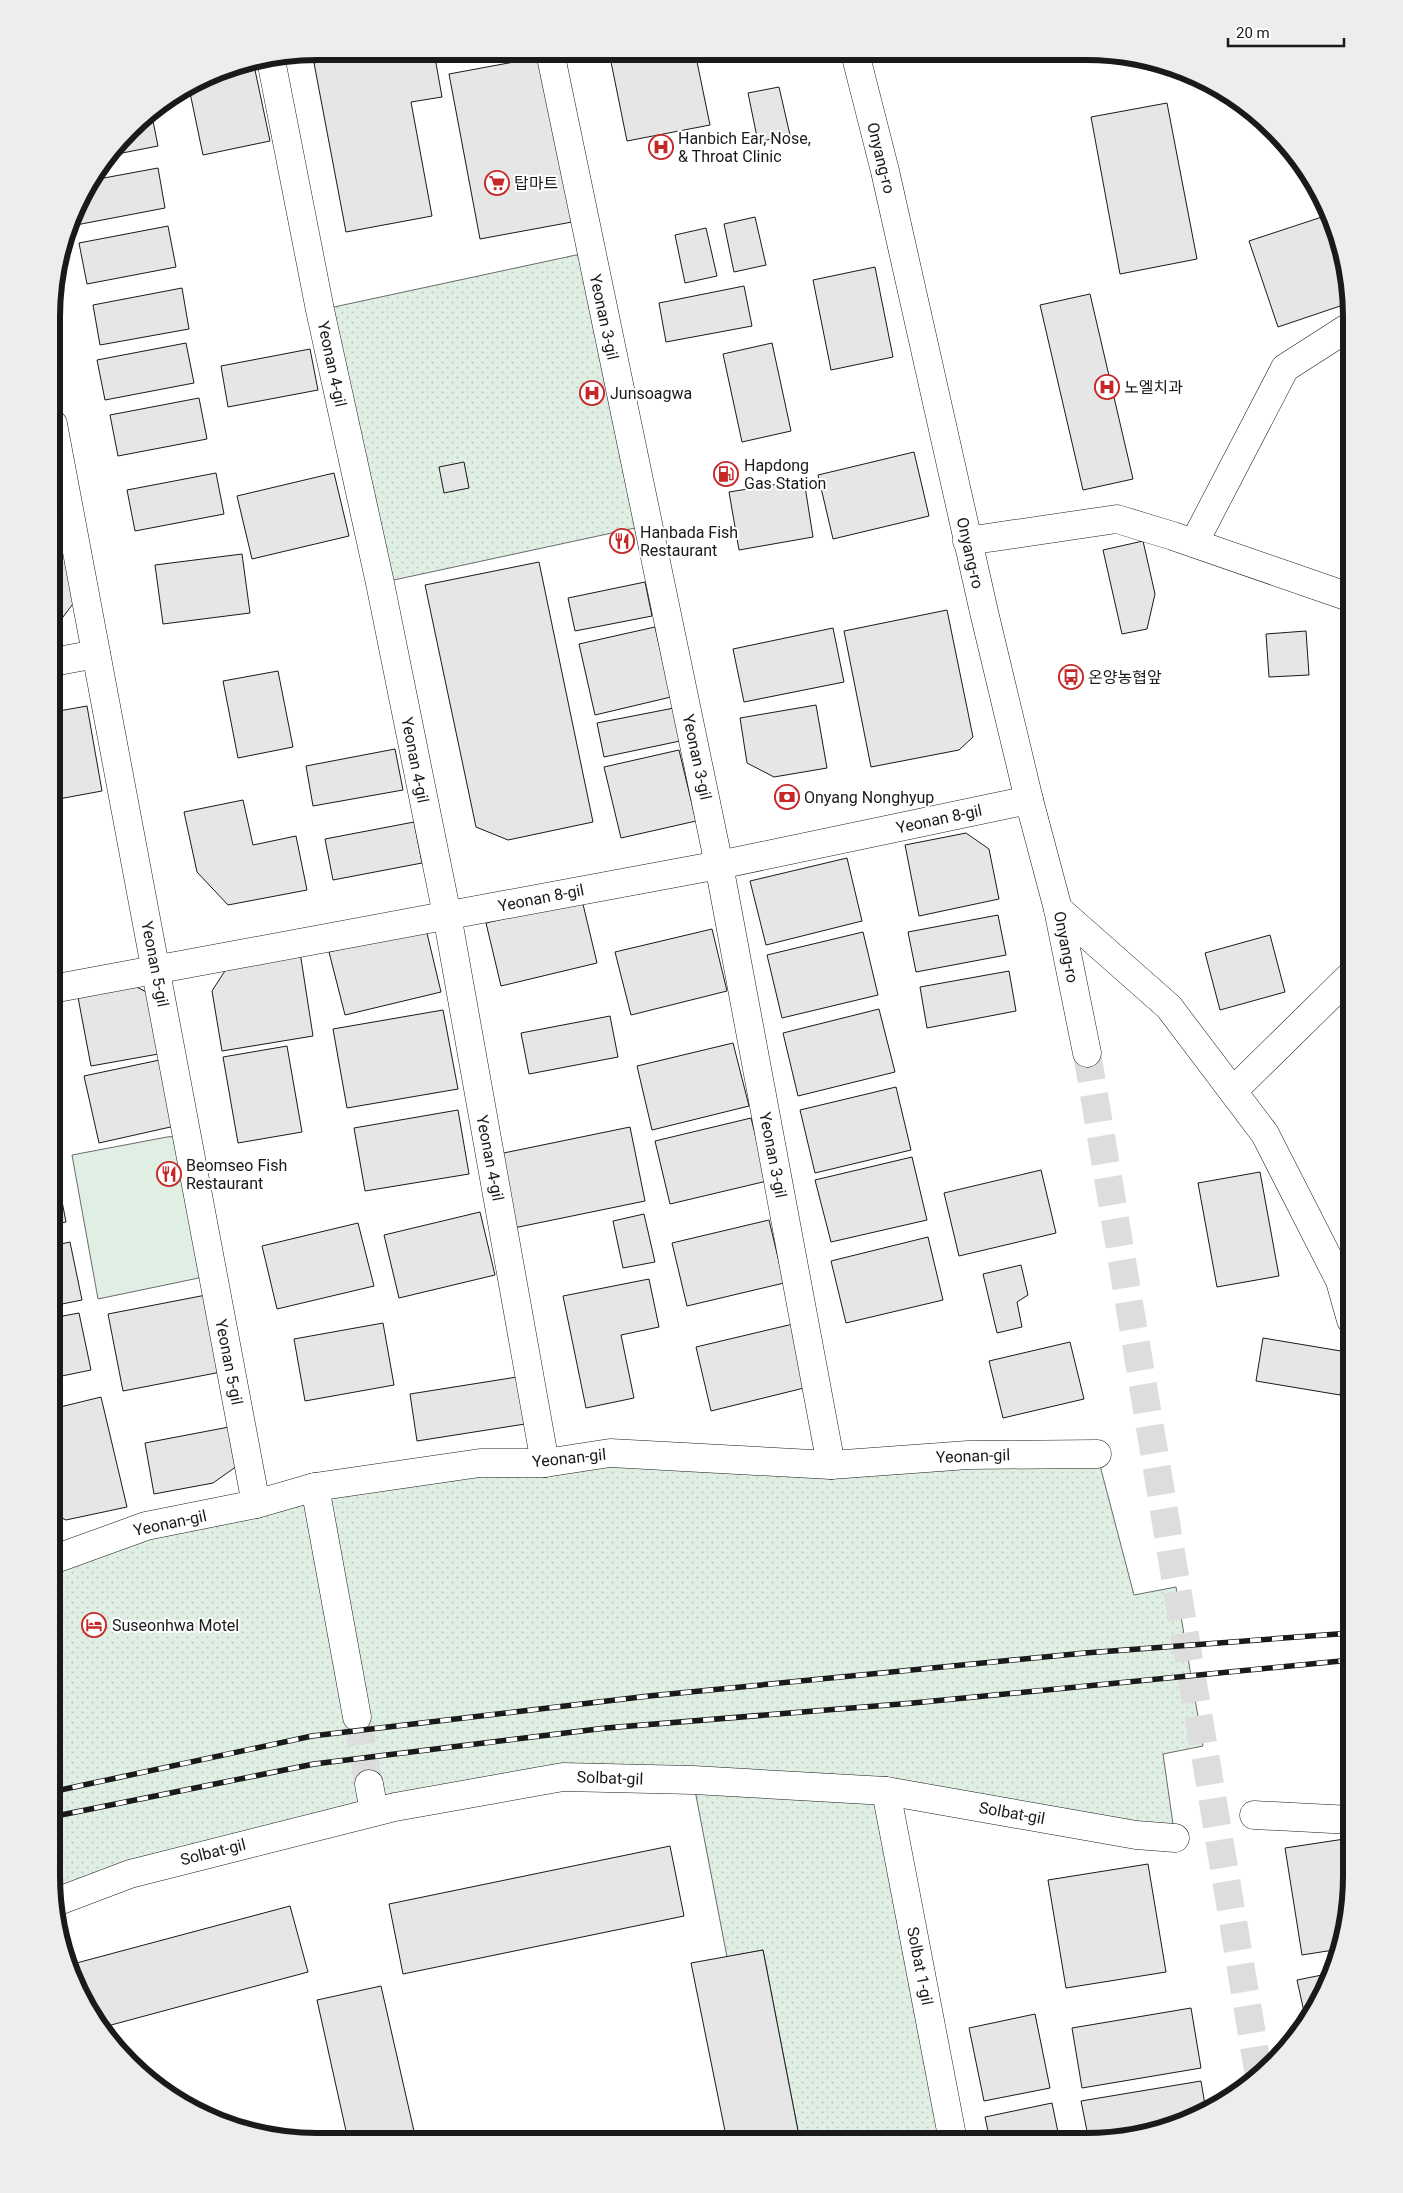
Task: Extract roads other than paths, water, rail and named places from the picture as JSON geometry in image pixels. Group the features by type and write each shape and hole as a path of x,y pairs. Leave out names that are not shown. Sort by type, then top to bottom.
{"street":[{"name":"Yeonan 3-gil","path":"552,60 719,865 831,1464"},
{"name":"Onyang-ro","path":"857,60 885,171 967,541 1029,800 1058,909 1087,1053"},
{"name":"Yeonan 4-gil","path":"272,64 320,310 380,583 447,915 545,1463"},
{"path":"1194,543 1284,368 1343,331"},
{"name":"Yeonan 5-gil","path":"60,461 256,1504"},
{"path":"967,541 1117,519 1194,543 1343,595"},
{"path":"60,661 96,654"},
{"name":"Yeonan 8-gil","path":"60,988 719,865 1029,800"},
{"path":"1058,909 1169,1007 1233,1091 1265,1134 1340,1281 1343,1292"},
{"path":"1233,1091 1343,983"},
{"name":"Yeonan-gil","path":"60,1557 146,1526 256,1504 315,1487 480,1463 545,1463 610,1453 831,1464 968,1455 1097,1454"},
{"path":"315,1487 357,1717"},
{"name":"Solbat-gil","path":"61,1900 130,1874 374,1812 563,1777 693,1780 886,1791 1136,1835 1175,1838"},
{"path":"369,1784 374,1812"},
{"name":"Solbat 1-gil","path":"886,1791 951,2133"},
{"path":"1254,1815 1343,1820"}],"tunnel":[{"path":"1087,1053 1258,2068"},
{"path":"357,1717 369,1784"}],"railway":[{"path":"60,1790 312,1736 649,1696 1085,1653 1343,1634"},
{"path":"60,1815 314,1764 606,1728 913,1703 1343,1661"}],"place":[{"name":"Hanbich Ear, Nose, & Throat Clinic","path":"661,147"},
{"name":"탑마트","path":"497,183"},
{"name":"노엘치과","path":"1107,387"},
{"name":"Junsoagwa","path":"592,393"},
{"name":"Hapdong Gas Station","path":"726,474"},
{"name":"Hanbada Fish Restaurant","path":"622,541"},
{"name":"온양농협앞","path":"1071,677"},
{"name":"Onyang Nonghyup","path":"787,797"},
{"name":"Beomseo Fish Restaurant","path":"169,1174"},
{"name":"Suseonhwa Motel","path":"94,1625"}]}
